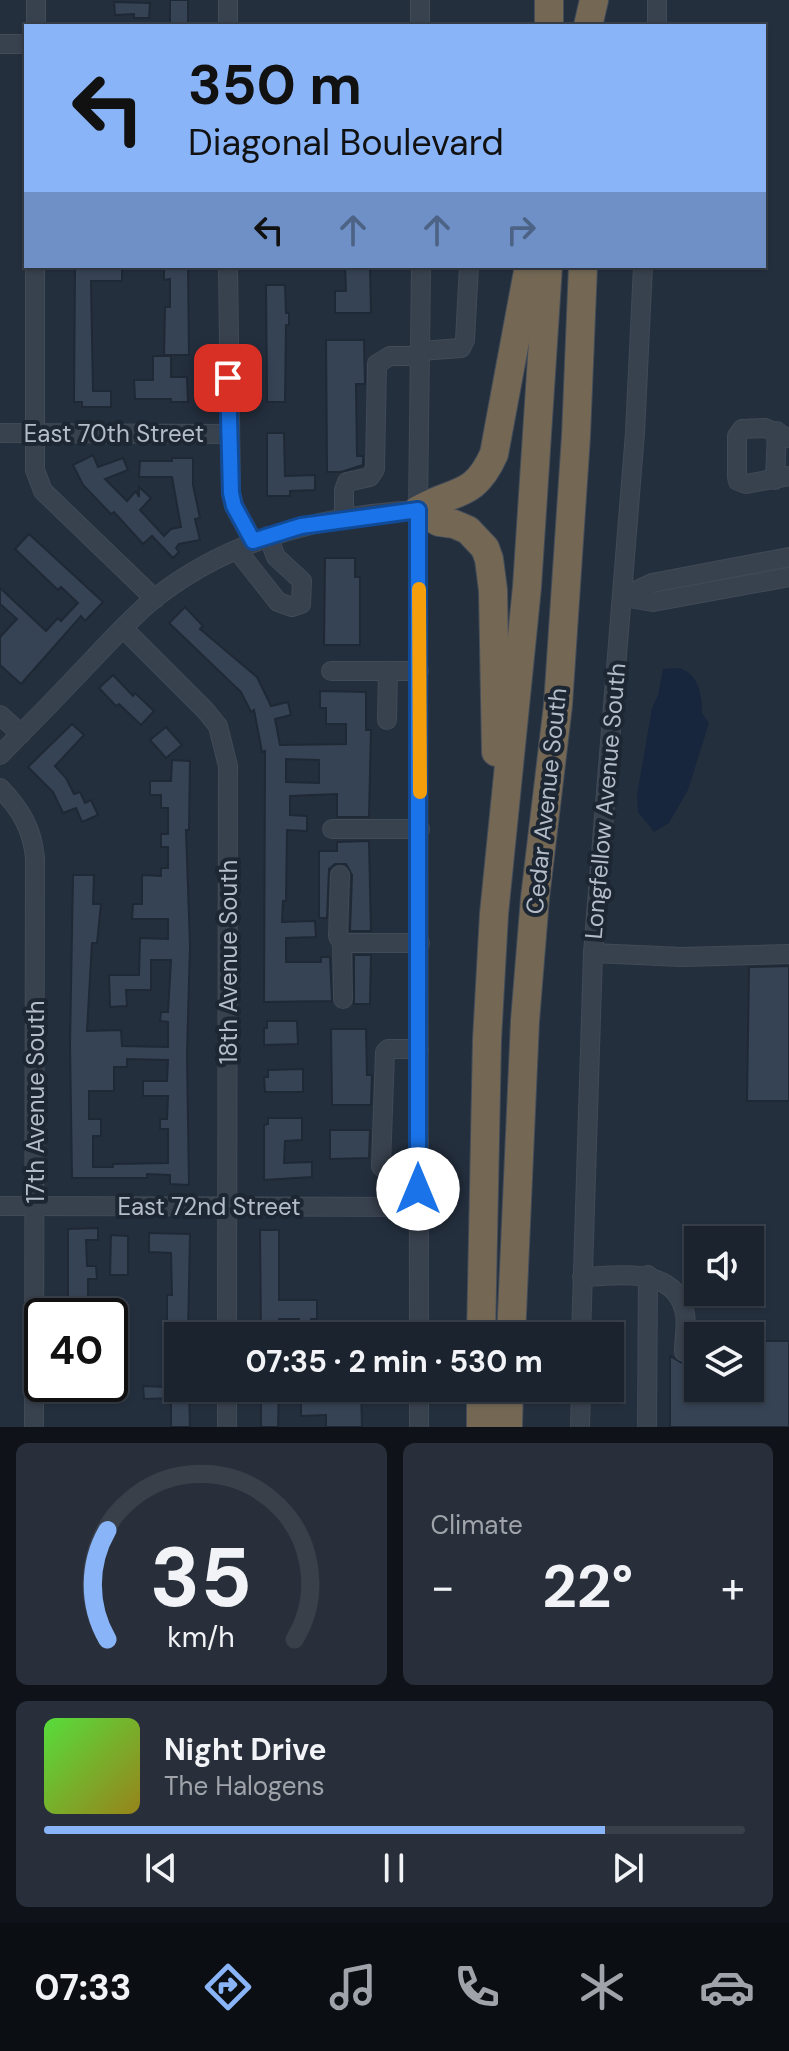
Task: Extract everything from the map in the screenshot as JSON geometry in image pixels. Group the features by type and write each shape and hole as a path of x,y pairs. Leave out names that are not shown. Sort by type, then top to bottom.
{"highway":[{"path":"549,0 549,24"},
{"path":"587,0 587,24"},
{"path":"588,24 594,0"},
{"path":"418,510 439,498 473,487 486,473 494,454 529,268"},
{"name":"Cedar Avenue South","path":"481,1322 487,1040 494,914 531,541 548,268"},
{"name":"Cedar Avenue South","path":"512,1322 525,1021 535,898 558,705 576,436 583,268"},
{"path":"418,510 439,522 468,530 478,538 485,548 492,573 496,698 494,914"},
{"path":"481,1402 481,1427"},
{"path":"508,1427 509,1402"}],"street":[{"path":"36,0 36,24"},
{"path":"228,0 228,24"},
{"path":"420,0 420,24"},
{"path":"657,0 657,24"},
{"path":"0,44 24,44"},
{"path":"35,268 35,470 43,491 155,599"},
{"path":"228,268 231,493 234,506 253,542"},
{"path":"419,1322 418,510 421,268"},
{"path":"344,520 347,482 370,477 375,469 377,364 390,356 461,348 465,340 469,268"},
{"name":"Longfellow Avenue South","path":"581,1322 593,953 635,433 643,268"},
{"path":"758,427 783,435 782,478 746,484 738,481 737,436 742,429 758,427"},
{"name":"East 70th Street","path":"0,433 228,434"},
{"path":"0,755 123,628 155,599 189,575 253,542 301,526 418,510"},
{"path":"623,597 652,583 789,557"},
{"path":"623,597 653,602 789,577"},
{"name":"18th Avenue South","path":"123,628 205,710 218,726 225,745 228,766 227,1322"},
{"path":"331,671 419,671"},
{"path":"388,671 387,715 419,710"},
{"path":"0,715 21,734"},
{"name":"17th Avenue South","path":"0,788 26,820 33,838 35,858 34,1427"},
{"path":"332,829 420,829"},
{"path":"340,875 338,936 342,943 343,999"},
{"path":"342,943 420,943"},
{"path":"593,953 682,957 789,954"},
{"path":"418,1170 384,1169 381,1166 385,1052 388,1049 419,1049"},
{"path":"382,1120 419,1120"},
{"name":"East 72nd Street","path":"0,1206 419,1207"},
{"path":"582,1277 648,1275 664,1282 674,1290 680,1301 685,1322"},
{"path":"647,1427 648,1275"},
{"path":"227,1402 227,1427"},
{"path":"419,1402 419,1427"},
{"path":"580,1427 581,1402"}],"water":[{"path":"663,669 682,669 693,677 701,695 702,713 709,723 688,790 669,823 654,832 638,812 637,795 652,708"}],"building":[{"path":"170,0 188,0 188,24 170,24"},
{"path":"114,2 150,3 149,18 134,18 134,14 115,15"},
{"path":"75,268 122,268 122,281 91,281 93,391 111,391 111,407 82,407 82,402 74,402"},
{"path":"188,268 189,355 164,355 165,307 170,307 170,279 164,280 164,269"},
{"path":"345,268 370,268 371,313 335,313 335,291 346,291"},
{"path":"266,285 285,285 289,325 286,325 285,402 267,402"},
{"path":"326,340 364,340 365,384 356,384 357,456 363,456 363,465 341,472 327,472"},
{"path":"153,356 171,356 171,377 187,377 188,402 135,399 134,380 153,380"},
{"path":"267,433 284,433 285,476 315,475 315,490 290,491 290,496 267,496"},
{"path":"93,455 98,467 123,458 128,470 105,479 127,501 136,491 139,497 139,487 151,498 140,510 164,536 171,529 181,527 172,477 139,477 140,461 193,458 193,485 200,518 195,519 200,540 179,544 176,548 179,552 173,558 152,536 143,544 114,512 111,514 83,485 73,465"},
{"path":"29,534 103,602 85,621 81,616 21,684 0,665 0,637 17,619 0,604 0,588 46,631 78,603 61,587 58,590 15,549"},
{"path":"325,558 355,558 355,577 360,577 360,645 324,645"},
{"path":"185,607 203,626 200,629 257,677 271,706 288,702 291,715 275,719 280,745 346,744 346,724 326,724 326,708 320,708 320,691 366,692 366,730 371,730 369,817 337,817 337,794 290,796 290,815 307,816 307,831 287,830 286,901 283,901 282,922 315,921 316,937 286,938 286,962 321,962 321,957 330,957 332,1001 264,1002 265,751 262,752 254,710 251,712 241,692 169,623","holes":["286,759 319,760 319,783 286,782"]},
{"path":"113,675 133,696 135,693 154,711 141,725 99,688"},
{"path":"72,724 84,735 55,766 74,794 80,792 85,803 91,800 98,815 82,822 76,808 63,813 53,792 28,767"},
{"path":"166,727 182,745 166,758 150,740"},
{"path":"172,760 190,761 189,830 186,830 190,945 187,1054 189,1185 170,1184 170,1175 72,1178 70,1044 73,875 94,875 93,904 101,904 97,943 92,943 87,1031 121,1030 122,1046 168,1047 168,1022 160,1021 161,1012 168,1012 171,960 151,960 151,990 126,990 127,1006 110,1007 109,975 139,975 140,938 168,939 168,919 132,919 133,904 142,904 142,875 161,876 161,868 168,868 168,847 161,847 161,834 168,834 168,808 161,808 161,795 150,795 150,781 171,781","holes":["127,1059 168,1060 167,1081 143,1081 143,1096 168,1096 167,1119 160,1119 160,1129 168,1129 168,1163 93,1167 93,1136 101,1136 101,1119 89,1119 89,1091 114,1091 114,1067 127,1067"]},
{"path":"369,841 371,931 350,931 352,875 346,864 335,864 329,869 327,918 319,918 319,851 337,851 337,842"},
{"path":"354,955 371,955 370,1004 354,1004"},
{"path":"789,966 789,1101 747,1101 749,967"},
{"path":"267,1021 297,1021 298,1044 264,1045"},
{"path":"331,1029 366,1029 367,1075 372,1075 371,1105 332,1105"},
{"path":"303,1069 303,1092 265,1092 264,1077 268,1077 268,1070"},
{"path":"268,1118 302,1118 302,1140 285,1141 284,1163 312,1162 312,1177 264,1180 264,1125 268,1124"},
{"path":"330,1130 370,1130 369,1158 330,1159"},
{"path":"98,1228 98,1240 86,1240 87,1266 96,1266 97,1279 88,1279 88,1298 68,1298 68,1229"},
{"path":"260,1230 279,1230 279,1300 317,1300 317,1319 311,1319 311,1322 279,1319 279,1322 261,1322"},
{"path":"149,1233 190,1234 188,1322 167,1321 167,1295 172,1295 171,1253 149,1252"},
{"path":"111,1235 128,1236 128,1275 110,1275"},
{"path":"764,1341 789,1341 789,1427 670,1427 670,1356 684,1364 684,1402 764,1402"},
{"path":"143,1386 164,1387 164,1398 144,1399"},
{"path":"171,1402 189,1402 190,1427 171,1427"},
{"path":"261,1402 279,1402 278,1427 261,1427"},
{"path":"301,1402 361,1402 362,1427 326,1427 326,1415 301,1416"}],"slow traffic":[{"path":"419,589 420,792"}],"route":[{"path":"228,378 231,493 234,506 253,541 301,526 418,510 418,1189"}]}
